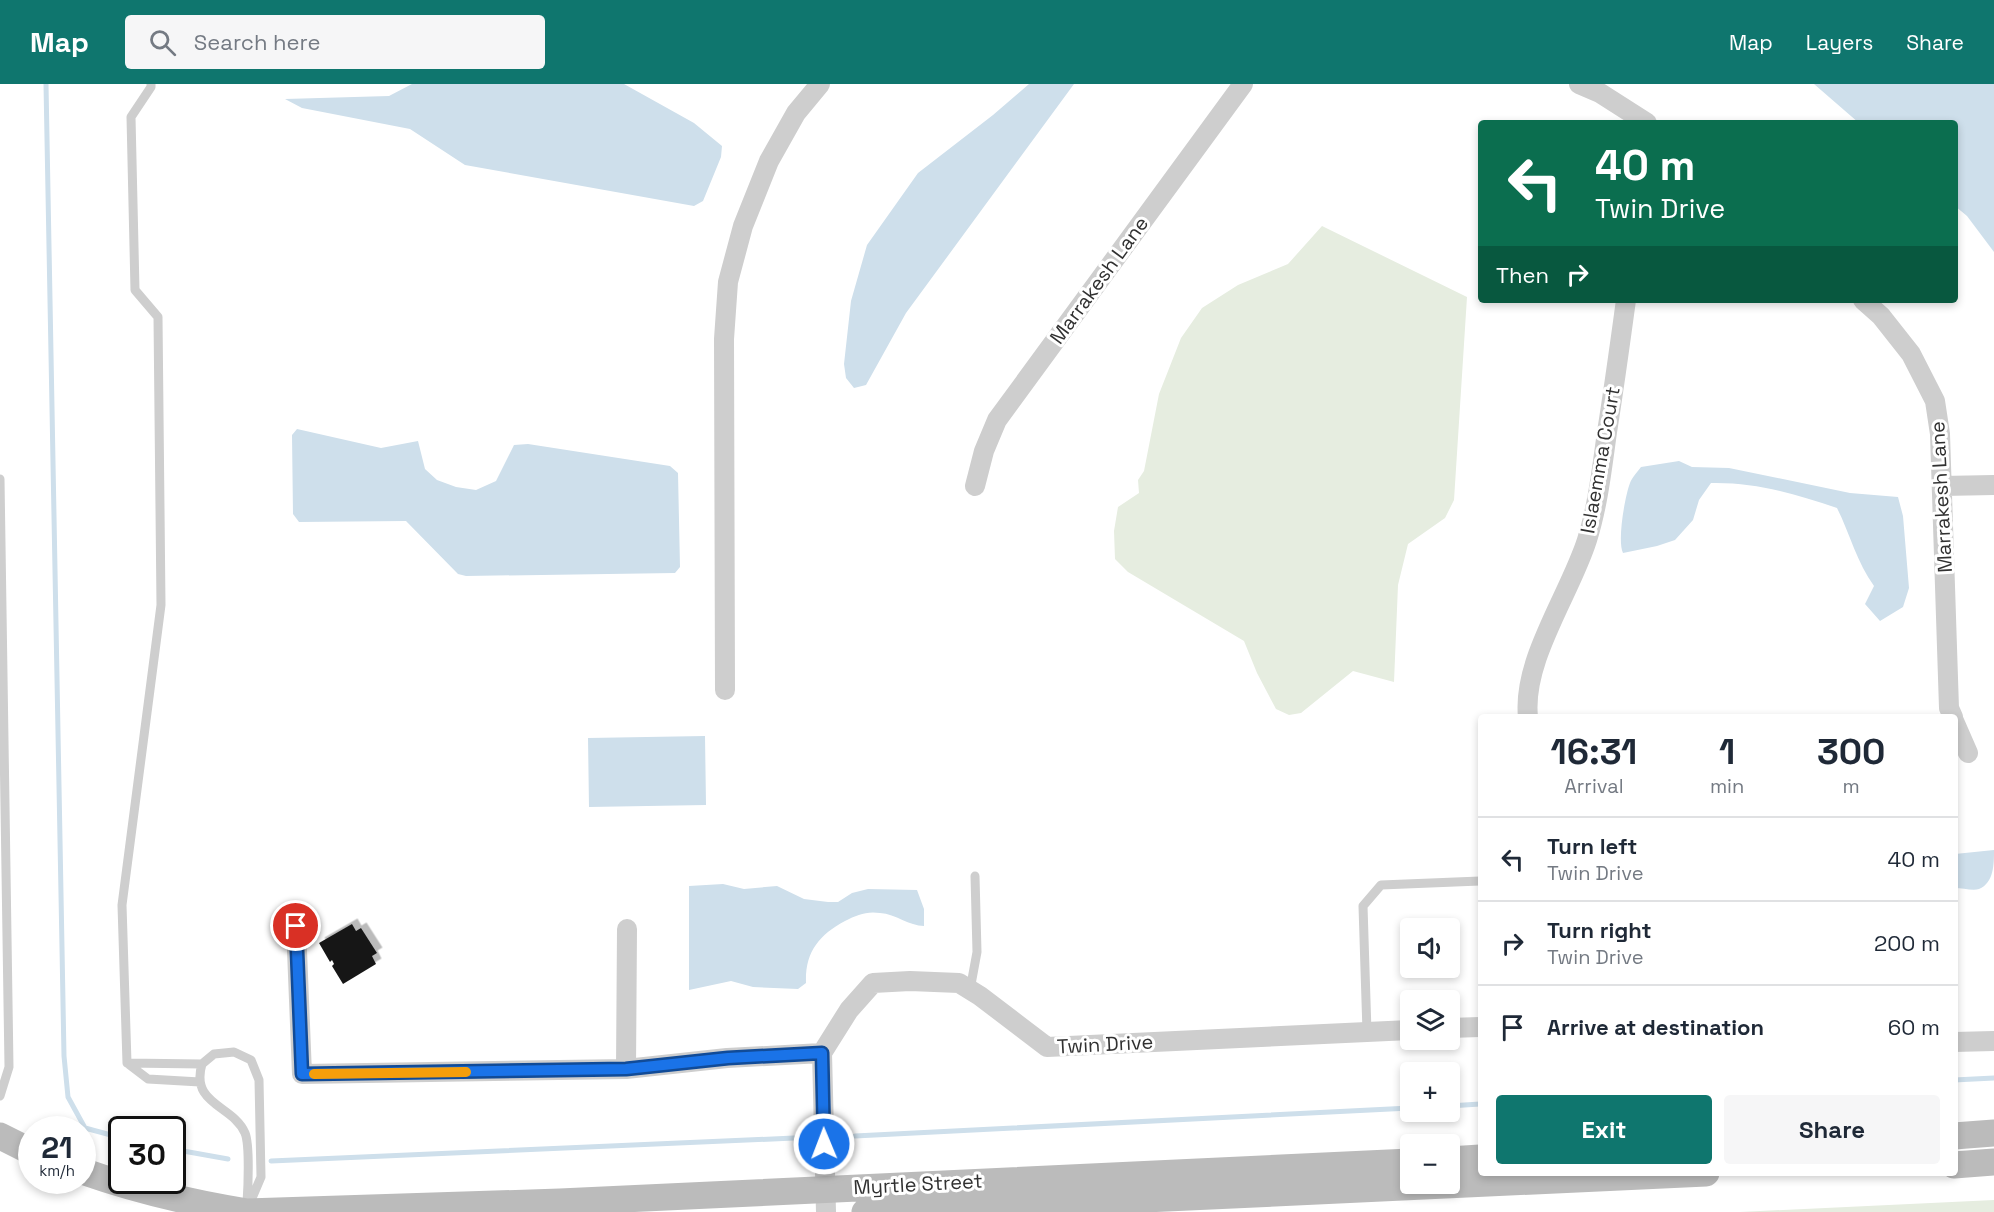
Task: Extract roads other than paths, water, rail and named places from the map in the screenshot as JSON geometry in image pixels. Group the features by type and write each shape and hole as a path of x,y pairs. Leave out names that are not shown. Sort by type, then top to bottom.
{"street":[{"path":"725,690 724,339 728,282 743,226 769,161 796,113 820,84"},
{"name":"Marrakesh Lane","path":"975,486 984,451 997,420 1243,84"},
{"path":"1579,84 1600,93 1642,120"},
{"name":"Islaemma Court","path":"1528,714 1531,682 1540,649 1587,539 1597,495 1626,303"},
{"name":"Marrakesh Lane","path":"1866,303 1881,316 1911,354 1935,401 1940,434 1949,708 1952,714"},
{"path":"1942,486 1994,485"},
{"name":"Marrakesh Lane","path":"1958,729 1968,753"},
{"path":"296,926 302,1074 626,1069 728,1058 822,1053 825,1200"},
{"path":"626,1069 627,929"},
{"name":"Twin Drive","path":"822,1053 849,1010 873,983 910,981 959,983 1047,1047 1400,1030"},
{"path":"1460,1028 1478,1027"},
{"path":"1958,1042 1994,1041"},
{"path":"1958,1136 1994,1133"},
{"path":"0,1136 18,1145"},
{"path":"1460,1159 1478,1158"},
{"path":"1958,1165 1994,1162"},
{"name":"Myrtle Street","path":"96,1176 197,1204 247,1212 560,1202 825,1200 1400,1163"},
{"name":"Myrtle Street","path":"865,1212 1641,1176"}],"lane":[{"path":"127,1063 122,905 161,605 158,318 135,290 131,117 151,84"},
{"path":"0,479 9,1067 0,1096"},
{"path":"970,990 976,952 975,876"},
{"path":"1367,1032 1363,906 1381,885 1478,881"},
{"path":"234,1052 250,1060 260,1080 261,1177 247,1212 249,1177 245,1134 228,1113 209,1101 200,1082 202,1064 214,1054 234,1052"},
{"path":"127,1063 202,1064"},
{"path":"127,1063 148,1079 200,1082"}],"water":[{"path":"412,84 624,84 694,123 722,146 721,157 703,201 694,206 465,165 410,129 302,108 285,99 389,96"},
{"path":"1029,84 1074,84 906,313 866,385 854,388 846,378 844,364 851,301 867,245 918,173"},
{"path":"1814,84 1994,84 1994,252 1967,216 1958,208 1958,120 1856,120"},
{"path":"297,429 381,448 418,441 425,469 437,480 456,487 476,490 496,481 514,445 528,444 670,466 678,473 680,567 675,573 466,576 458,574 406,521 299,522 293,514 292,435"},
{"path":"1679,461 1692,467 1729,468 1850,493 1898,497 1903,516 1909,588 1903,607 1880,621 1865,604 1874,586 1858,558 1837,508 1760,487 1711,483 1699,500 1693,520 1675,540 1623,553 1621,547 1622,518 1632,479 1641,467"},
{"path":"705,736 706,805 589,807 588,738"},
{"path":"1994,850 1992,872 1984,886 1977,890 1958,888 1958,854"},
{"path":"723,884 744,889 777,886 804,899 828,902 838,902 852,893 868,889 917,890 924,909 924,926 892,915 862,914 836,926 815,946 808,962 806,983 798,989 753,987 731,981 689,990 689,886"}],"waterway":[{"path":"46,84 64,1056 68,1097 85,1128 108,1134"},
{"path":"1958,1080 1994,1078"},
{"path":"1460,1105 1478,1104"},
{"path":"855,1136 1400,1109"},
{"path":"271,1161 794,1138"},
{"path":"186,1152 228,1159"}]}
